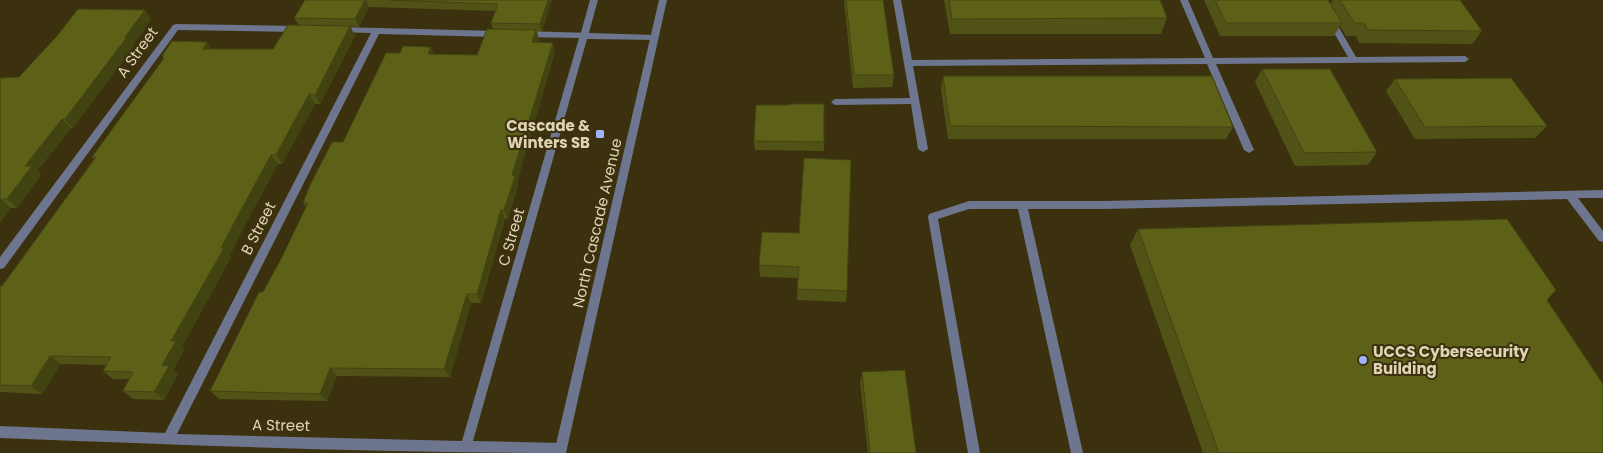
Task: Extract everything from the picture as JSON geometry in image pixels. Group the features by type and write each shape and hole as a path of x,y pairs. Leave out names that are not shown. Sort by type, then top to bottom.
{"street":[{"name":"C Street","path":"466,446 594,0"},
{"name":"North Cascade Avenue","path":"560,451 663,0"},
{"path":"897,0 923,150"},
{"path":"1184,0 1249,150"},
{"path":"1319,0 1354,60"},
{"name":"A Street","path":"0,265 176,27 306,30"},
{"path":"326,30 505,34"},
{"name":"B Street","path":"168,439 376,31"},
{"path":"514,34 655,38"},
{"path":"908,63 1465,59"},
{"path":"836,102 915,101"},
{"path":"1570,194 1603,238"},
{"path":"974,453 933,217 969,205 1114,205 1603,194"},
{"path":"1022,205 1077,453"},
{"name":"A Street","path":"0,432 168,439 466,446 560,451"}],"building":[{"path":"305,0 365,0 355,19 294,18"},
{"path":"389,0 548,0 540,24 491,23 498,4"},
{"path":"846,0 883,0 894,75 854,75"},
{"path":"949,0 1160,0 1167,18 952,19"},
{"path":"1215,0 1328,0 1342,23 1226,23"},
{"path":"1340,0 1460,0 1482,31 1368,30 1364,23 1354,23"},
{"path":"78,9 145,10 65,119 62,119 25,166 32,166 7,199 0,200 0,78 19,77 57,36"},
{"path":"288,25 350,26 315,95 309,94 276,155 271,155 241,210 221,248 224,248 171,341 176,341 162,365 169,366 154,392 123,391 133,372 103,371 111,357 50,356 31,386 0,385 0,286 2,286 96,157 92,157 164,58 162,56 172,41 207,42 203,49 273,49"},
{"path":"487,29 536,30 532,42 553,43 512,175 515,176 504,210 501,210 477,294 467,294 444,369 330,368 320,394 210,391 259,292 263,292 281,259 308,203 303,203 310,185 332,142 343,142 386,53 400,53 403,46 431,47 428,54 477,55"},
{"path":"1262,69 1330,69 1377,152 1304,153"},
{"path":"943,76 1212,76 1233,127 950,126"},
{"path":"1511,78 1547,126 1425,127 1395,79"},
{"path":"824,104 824,142 754,141 756,105"},
{"path":"804,158 851,160 847,291 797,289 799,267 759,265 762,232 799,233"},
{"name":"UCCS Cybersecurity Building","path":"1507,219 1556,290 1547,300 1603,384 1603,453 1219,453 1138,229"},
{"path":"905,370 916,453 870,453 862,372"}],"place":[{"name":"Cascade & Winters SB","path":"600,134"},
{"name":"UCCS Cybersecurity Building","path":"1363,360"}]}
